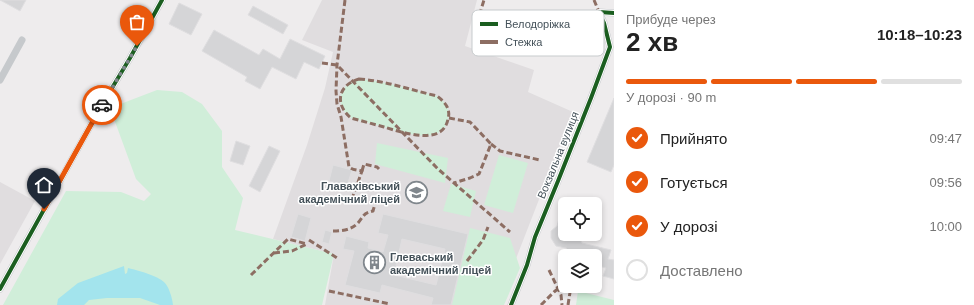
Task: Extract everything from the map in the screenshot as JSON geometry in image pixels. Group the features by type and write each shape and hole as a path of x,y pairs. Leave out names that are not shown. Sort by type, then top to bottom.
{"street":[{"path":"0,289 162,0"},
{"name":"Вокзальна вулиця","path":"511,305 527,265 535,237 610,47 604,23"},
{"path":"0,80 22,40"}],"shaded area":[{"name":"Главахівський академічний ліцей","path":"322,0 477,0 474,10 472,10 472,19 465,46 472,48 472,56 494,56 534,70 528,92 573,112 498,305 325,305 334,254 273,239 307,145 325,88 333,52 302,40"},
{"path":"0,182 35,201 0,264"}],"green space":[{"path":"359,79 389,84 437,96 445,103 449,112 445,128 438,133 430,135 410,134 351,118 342,107 341,96 346,86"},
{"path":"157,90 182,92 202,104 222,131 222,167 243,198 235,230 334,254 322,305 3,305 66,191 121,192 144,201 151,194 136,179 110,108"},
{"path":"377,143 448,158 445,183 375,164"},
{"path":"499,155 528,163 513,213 484,205"},
{"path":"451,184 476,191 470,217 443,211"},
{"path":"470,228 510,238 520,268 504,305 452,305"},
{"path":"578,293 586,293 614,300 614,305 576,305"}],"water":[{"path":"124,266 125,274 127,273 128,268 152,275 164,282 170,292 173,305 160,305 140,298 107,298 89,300 84,305 57,305 58,299 78,283"}],"building":[{"path":"0,0 26,0 20,11"},
{"path":"179,3 202,14 191,35 169,24"},
{"path":"253,6 288,25 283,34 248,15"},
{"path":"214,30 259,55 263,49 280,59 290,39 325,56 319,69 304,62 296,79 272,67 260,89 245,81 247,77 202,51"},
{"path":"614,98 614,165 611,172 587,162"},
{"path":"236,141 250,146 243,165 230,161"},
{"path":"269,146 280,151 260,192 249,186"},
{"path":"333,165 352,170 347,186 329,181"},
{"path":"298,214 311,218 305,241 291,237"},
{"name":"Глеваський академічний ліцей","path":"383,214 468,234 451,305 431,305 433,298 382,285 380,293 345,285 354,251 343,249 346,236 369,242 368,248 383,252 388,235 378,233","holes":["402,239 445,249 436,285 394,275"]},
{"path":"558,222 558,241 581,241 582,243 611,250 608,259 614,260 614,279 603,276 606,268 602,267 602,249 567,249 556,246 551,238 551,231 557,226"},
{"path":"325,230 332,232 329,244 322,242"}],"marked path":[{"path":"345,0 337,65 336,91 337,104 341,117 349,167 362,171 353,196"},
{"path":"481,10 484,0"},
{"path":"594,0 598,10"},
{"path":"322,63 337,65 438,169 510,232"},
{"path":"359,79 389,84 437,96 445,103 449,112 445,128 438,133 430,135 410,134 351,118 342,107 341,96 346,86 359,79"},
{"path":"449,118 470,122 491,144 479,174 454,183"},
{"path":"491,144 500,151 540,160"},
{"path":"362,171 364,164 377,167 379,169"},
{"path":"333,231 347,230 353,227 365,214 373,211 376,200"},
{"path":"467,261 483,240 488,227"},
{"path":"251,275 288,239 307,244"},
{"path":"309,240 337,258"},
{"path":"274,253 292,251 307,244"},
{"path":"549,270 561,295 562,305"},
{"path":"541,305 558,289"},
{"path":"329,291 390,304"},
{"path":"568,305 570,293"}],"cycle path":[{"path":"0,289 162,0"},
{"path":"604,12 614,13"},
{"path":"511,305 527,265 535,237 610,47 604,23"}],"way so far":[{"path":"102,105 137,46"}],"place":[{"name":"Главахівський академічний ліцей","path":"416,192"},
{"name":"Глеваський академічний ліцей","path":"374,263"}],"route":[{"path":"44,209 102,105"}]}
